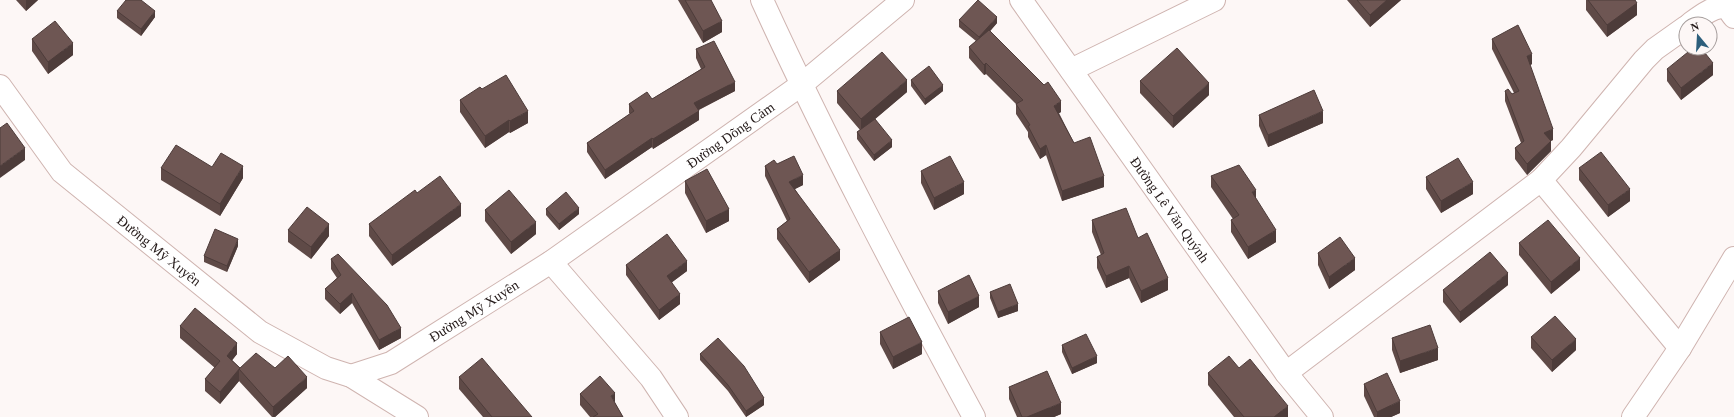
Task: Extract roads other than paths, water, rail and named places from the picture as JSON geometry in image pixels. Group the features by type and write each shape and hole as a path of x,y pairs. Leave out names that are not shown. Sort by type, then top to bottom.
{"street":[{"path":"762,0 801,85 974,417"},
{"name":"Đường Dõng Cảm","path":"551,262 801,85 903,0"},
{"name":"Đường Lê Văn Quýnh","path":"1021,0 1286,373 1322,417"},
{"path":"1071,70 1214,0"},
{"path":"1696,16 1704,6 1728,9 1734,17"},
{"path":"1286,373 1541,180 1571,148 1644,60 1655,49 1678,33"},
{"name":"Đường Mỹ Xuyên","path":"0,86 62,172 260,332 326,368 351,376 418,417"},
{"path":"1541,180 1680,348"},
{"path":"1633,417 1680,348 1734,258"},
{"path":"551,262 651,378 677,417"},
{"name":"Đường Mỹ Xuyên","path":"351,376 391,363 551,262"}]}
